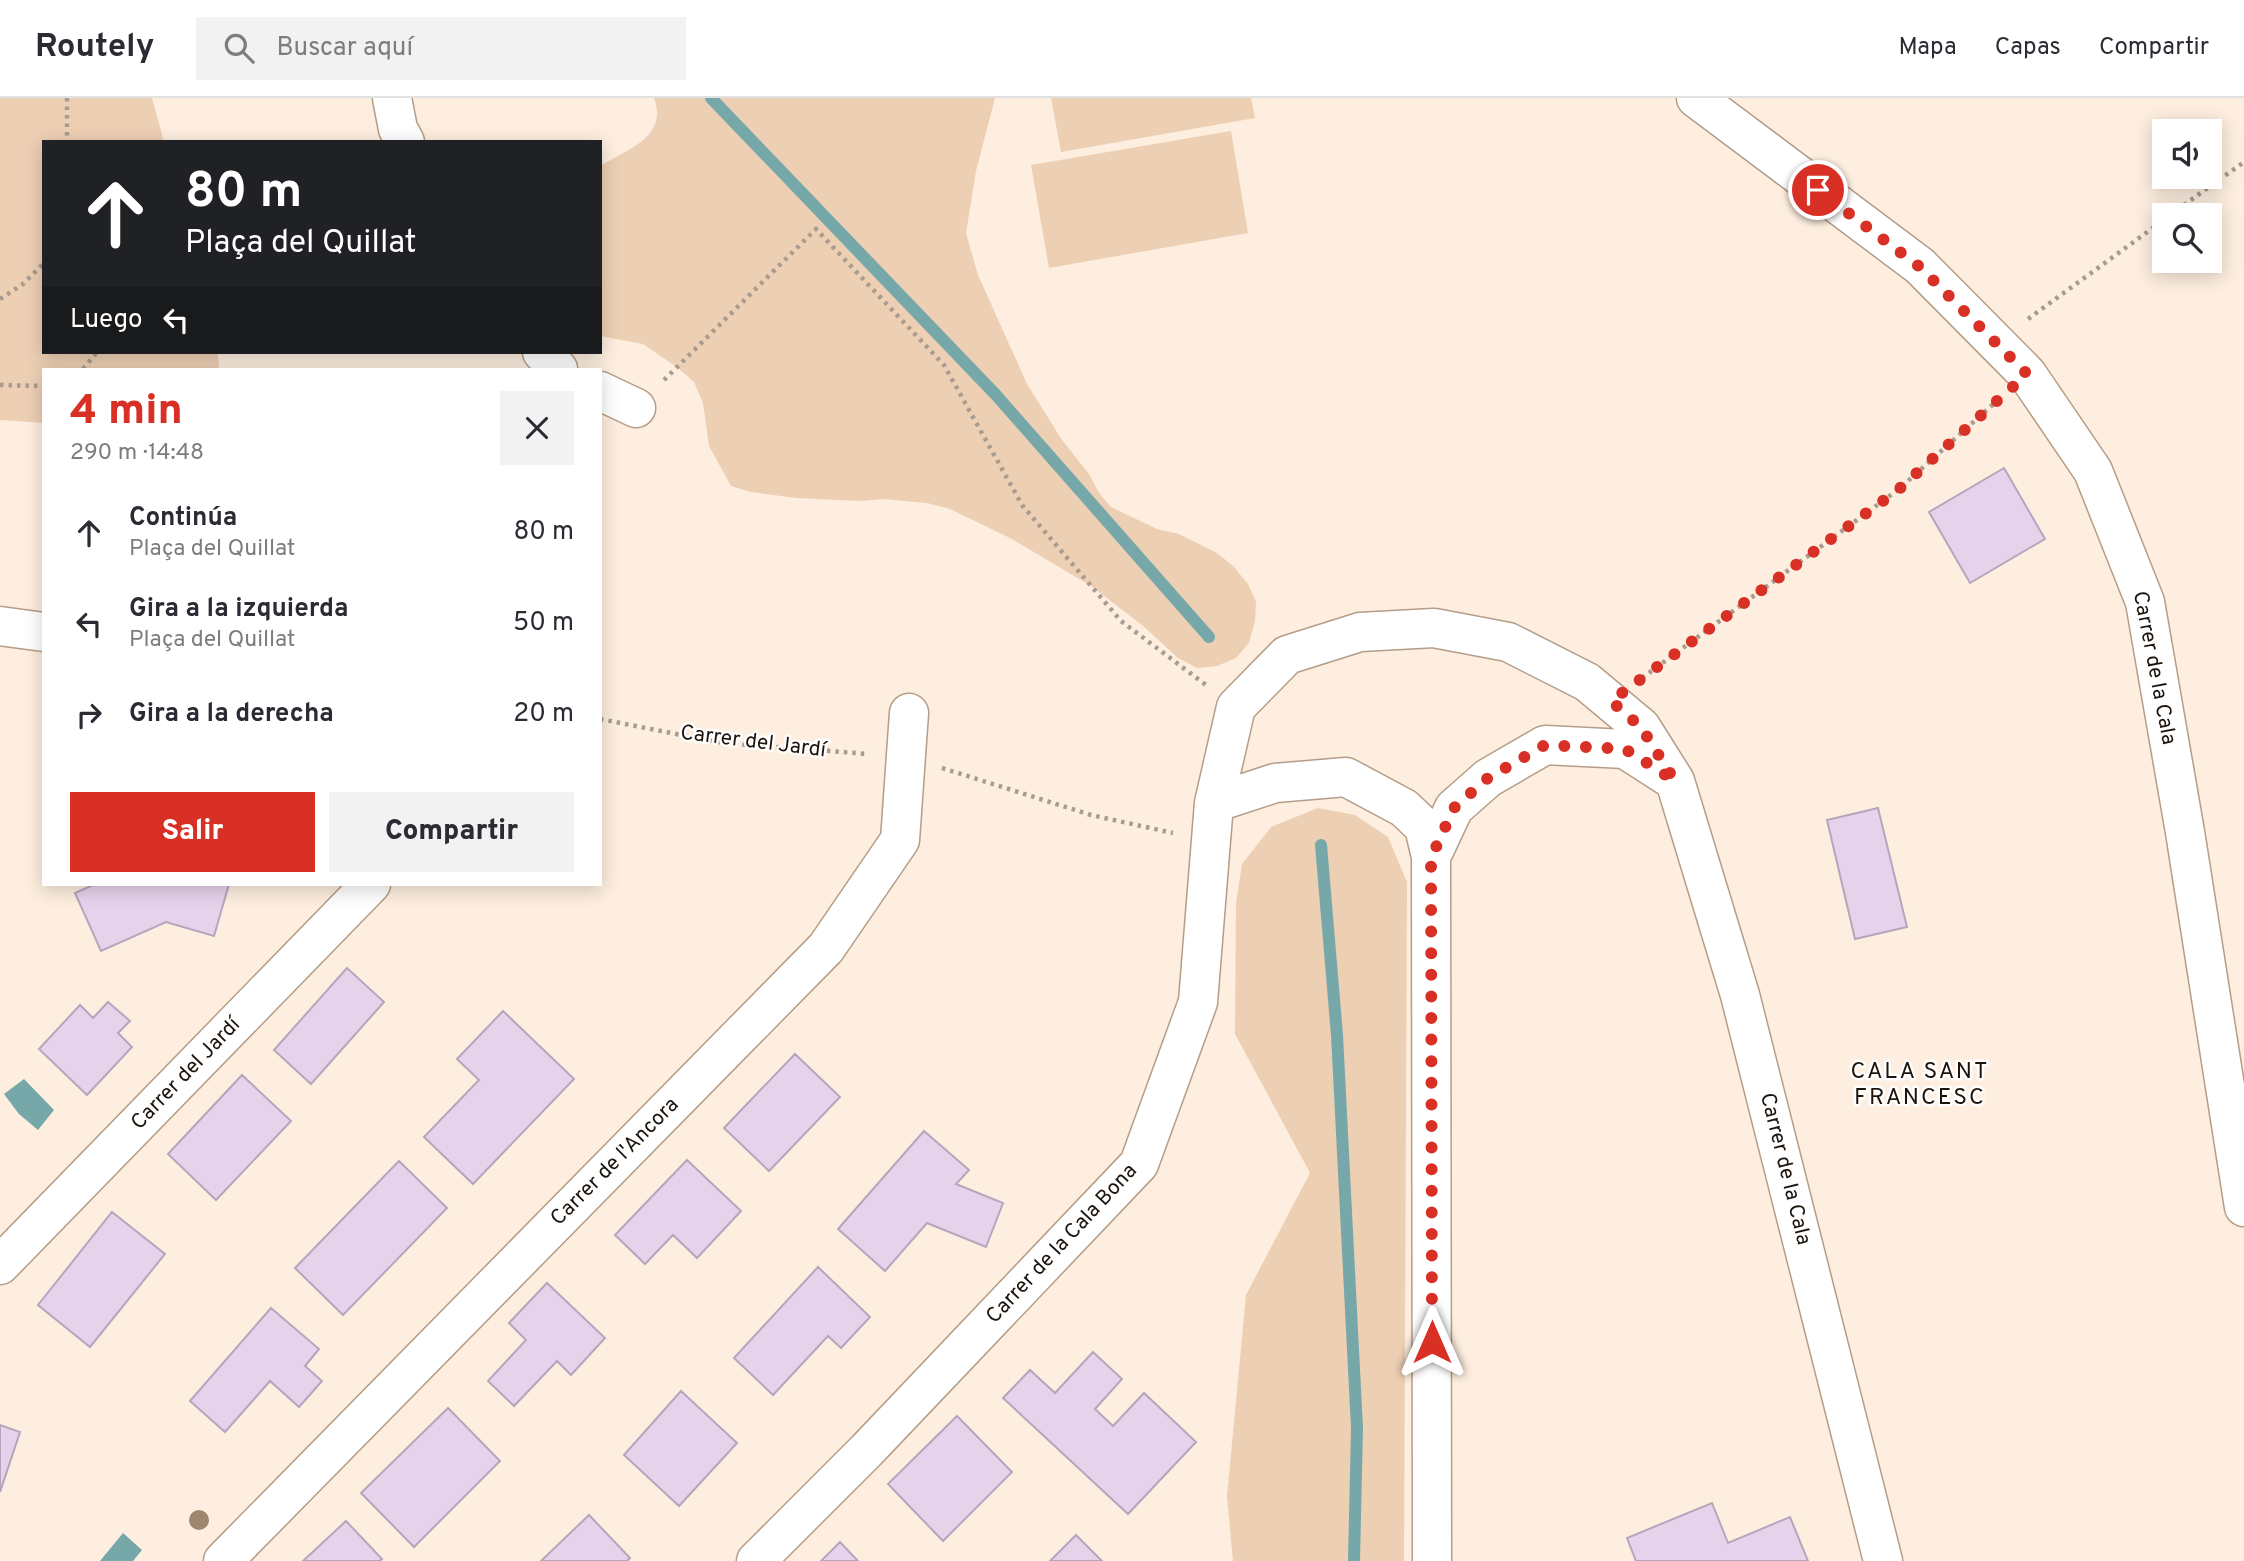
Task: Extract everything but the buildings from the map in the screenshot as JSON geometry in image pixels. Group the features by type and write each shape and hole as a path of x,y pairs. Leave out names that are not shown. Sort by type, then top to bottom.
{"street":[{"path":"392,98 398,129 404,140"},
{"name":"Carrer de la Cala","path":"1696,98 1920,267 2027,374 2092,471 2145,602 2185,832 2244,1207"},
{"path":"544,354 557,368"},
{"path":"602,392 636,408"},
{"path":"0,626 42,632"},
{"name":"Carrer de la Cala","path":"1236,707 1287,655 1360,632 1434,628 1508,642 1587,682 1641,727 1675,781 1740,995 1883,1561"},
{"name":"Carrer de la Cala Bona","path":"755,1561 867,1450 1139,1164 1198,1002 1214,803 1236,707"},
{"name":"Carrer de l'Ancora","path":"223,1561 826,948 900,840 909,713"},
{"path":"1431,858 1454,808 1488,778 1545,745 1625,749 1675,781"},
{"path":"1214,803 1275,783 1346,777 1404,808 1424,827 1431,858 1432,1561"},
{"name":"Carrer del Jardí","path":"0,1265 369,886"}],"path":[{"path":"66,98 67,140"},
{"path":"2187,203 2244,162"},
{"path":"1611,701 1899,489 2027,374 2020,324 2152,228"},
{"path":"688,356 816,229 944,365 1022,505 1121,621 1236,707"},
{"path":"0,299 23,284 42,265"},
{"path":"84,368 95,354"},
{"path":"0,385 42,386"},
{"name":"Carrer del Jardí","path":"602,719 722,743 865,754"},
{"path":"939,767 1091,815 1174,833"}],"shaded area":[{"path":"0,98 152,98 163,140 42,140 42,354 218,354 219,368 42,368 42,423 0,420"},
{"path":"654,98 995,98 976,171 966,233 978,275 1027,384 1062,440 1111,507 1157,529 1179,534 1217,553 1233,566 1248,584 1256,602 1255,621 1249,643 1236,658 1217,666 1197,668 1178,658 1142,625 1091,586 1012,539 950,509 927,503 883,499 861,501 796,498 751,492 731,486 709,446 703,403 694,382 643,344 602,336 602,165 642,141 656,123"},
{"path":"1051,98 1251,98 1255,118 1061,152"},
{"path":"1231,131 1248,233 1049,268 1031,165"},
{"path":"1318,808 1355,815 1388,837 1407,882 1404,1561 1233,1561 1227,1496 1246,1295 1310,1173 1235,1034 1236,903 1242,864 1271,827"}],"water":[{"path":"24,1079 54,1110 38,1130 19,1114 4,1094"},
{"path":"123,1533 142,1550 133,1561 100,1561"}],"waterway":[{"path":"711,98 996,395 1209,637"},
{"path":"1321,845 1337,1035 1357,1428 1354,1561"}],"district":[{"name":"CALA SANT FRANCESC","path":"1920,1085"}],"route":[{"path":"1432,1342 1430,875 1431,858 1454,808 1488,778 1545,745 1625,749 1675,781 1641,727 1611,701 1899,489 2027,374 1920,267 1818,190"}]}
